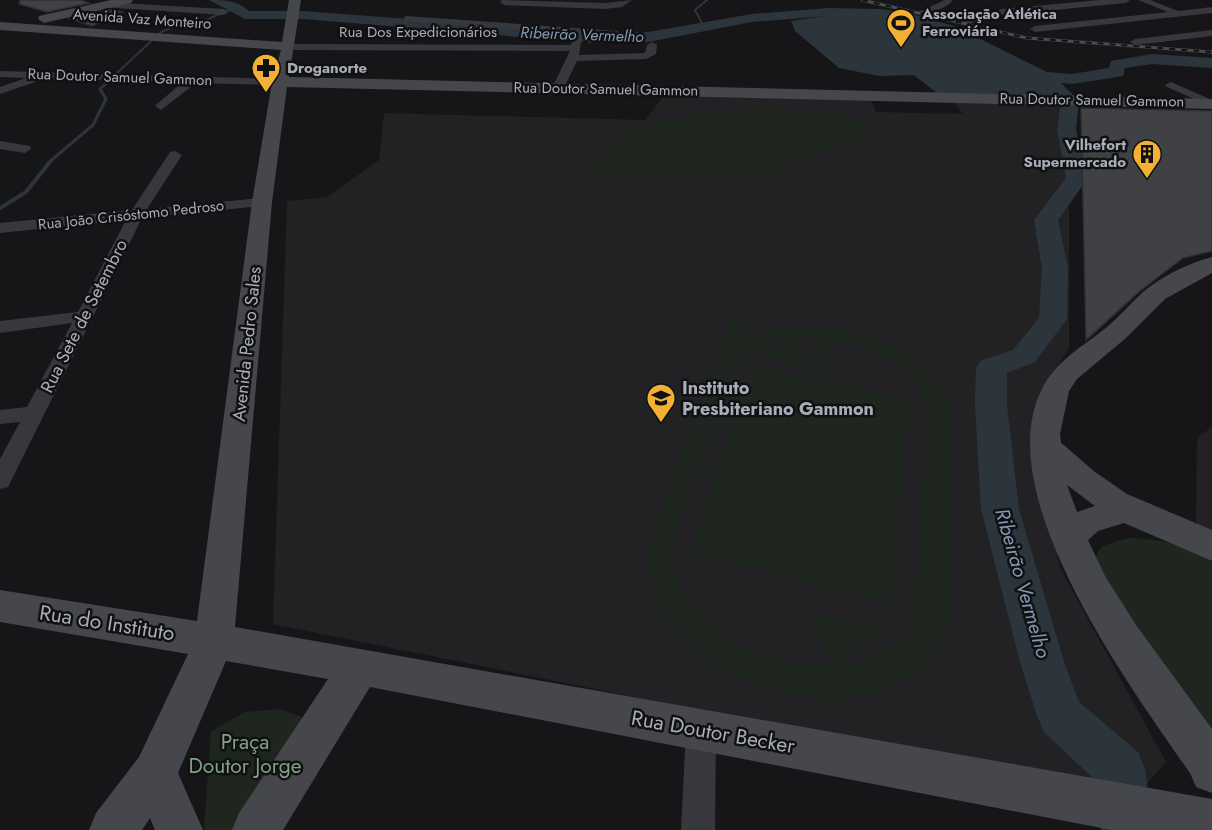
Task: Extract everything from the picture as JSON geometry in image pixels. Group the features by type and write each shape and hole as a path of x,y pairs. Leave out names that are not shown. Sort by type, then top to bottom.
{"main road":[{"path":"3,27 127,0"},
{"name":"Avenida Pedro Sales","path":"113,830 155,772 214,641 262,202 293,10"},
{"name":"Avenida Vaz Monteiro","path":"3,27 288,47"},
{"name":"Rua Doutor Samuel Gammon","path":"280,82 1044,98 1212,104"},
{"path":"1211,766 1113,625 1089,582 1068,537 1054,496 1047,467 1045,445 1050,402 1056,388 1074,363 1117,332 1155,294 1212,264"},
{"path":"1045,445 1062,463 1126,509 1210,543"},
{"path":"1068,537 1086,522 1126,509"},
{"name":"Rua do Instituto","path":"0,606 214,641"},
{"name":"Rua Doutor Becker","path":"214,641 1039,794 1212,823"},
{"path":"256,830 359,668"},
{"path":"155,772 179,830"}],"street":[{"path":"504,2 596,6 619,4 628,0"},
{"path":"922,12 946,4 949,0"},
{"path":"1019,0 1105,31"},
{"path":"1085,0 1095,3"},
{"path":"965,22 989,14 1126,0"},
{"path":"1142,0 1202,20"},
{"path":"104,5 224,12"},
{"path":"558,88 579,35 596,6"},
{"path":"1035,29 1212,10"},
{"path":"398,47 410,23 579,35 617,34"},
{"path":"1135,42 1212,33"},
{"path":"579,35 646,56 651,54 652,45"},
{"name":"Rua Dos Expedicionários","path":"288,47 398,47 579,35"},
{"path":"1164,39 1212,40"},
{"name":"Rua Doutor Samuel Gammon","path":"0,74 280,82"},
{"path":"0,91 46,74"},
{"path":"161,106 194,79"},
{"path":"1171,85 1212,104"},
{"path":"0,145 25,149"},
{"name":"Rua Sete de Setembro","path":"0,481 136,215 176,155"},
{"name":"Rua João Crisóstomo Pedroso","path":"0,228 262,202"},
{"path":"0,327 86,316"},
{"path":"0,417 35,413"},
{"path":"698,830 701,730"}],"shaded area":[{"name":"Associação Atlética Ferroviária","path":"869,13 903,17 940,27 1035,74 1055,96 937,93 914,75 879,76 839,68 795,31 791,21 838,14"},
{"name":"Instituto Presbiteriano Gammon","path":"664,96 871,100 876,112 963,114 953,101 1061,102 1069,201 1069,349 1044,385 1040,463 1060,568 1166,762 1134,798 273,624 287,201 327,197 379,160 384,113 645,120"},
{"path":"1212,427 1212,546 1196,522 1197,438"}],"green space":[{"path":"764,108 796,110 797,113 853,116 862,119 866,135 809,155 784,168 784,172 775,175 700,179 591,172 602,153 620,139 641,128 692,115"},
{"path":"731,319 749,322 743,340 769,329 800,325 833,327 867,336 898,349 924,368 943,392 952,419 952,602 933,654 895,685 844,698 788,695 734,676 688,643 657,598 648,543","holes":["800,339 821,340 812,377 823,379 831,341 846,344 875,353 901,369 921,392 927,406 914,622 889,648 860,660 827,665 792,662 758,653 727,638 701,616 683,590 675,558 676,539 681,520 734,367 750,352 753,355 806,367 806,354 800,343 757,353 753,351 772,343"]},
{"path":"751,367 910,399 890,605 690,551"},
{"path":"737,374 741,375 706,479 702,479"},
{"path":"1128,538 1172,544 1193,551 1212,563 1212,746 1100,575 1096,556 1102,546"},
{"path":"812,615 883,624 889,621 894,626 891,630 886,629 834,663 818,640"},
{"name":"Praça Doutor Jorge","path":"281,709 311,721 238,830 204,830 211,731 245,712"}],"building":[{"path":"20,0 80,0 89,3 47,12 19,4"},
{"path":"111,10 122,12 92,26 70,19"},
{"name":"Vilhefort Supermercado","path":"1081,108 1212,111 1212,251 1183,258 1141,290 1086,340"}],"waterway":[{"name":"Ribeirão Vermelho","path":"216,0 236,7 245,15 303,15 594,38 648,37 752,18 828,12 881,13 904,16 949,29 1044,77"},
{"path":"705,29 695,10 707,0"},
{"path":"117,73 161,32 173,27 201,22 236,7"},
{"name":"Ribeirão Vermelho","path":"1044,77 1072,79 1117,72 1117,64 1152,59 1212,63"},
{"path":"47,164 93,125 106,99 100,89 118,72"},
{"name":"Ribeirão Vermelho","path":"1044,77 1070,101 1066,130 1077,178 1046,220 1055,268 1053,319 1024,356 991,368 991,406 1000,509 1042,662 1061,716 1120,769 1127,830"},
{"path":"0,208 26,192 49,163"}],"railway":[{"path":"862,0 1027,38 1212,52"}],"place":[{"name":"Associação Atlética Ferroviária","path":"901,48"},
{"name":"Droganorte","path":"266,94"},
{"name":"Vilhefort Supermercado","path":"1147,180"},
{"name":"Instituto Presbiteriano Gammon","path":"661,424"}]}
